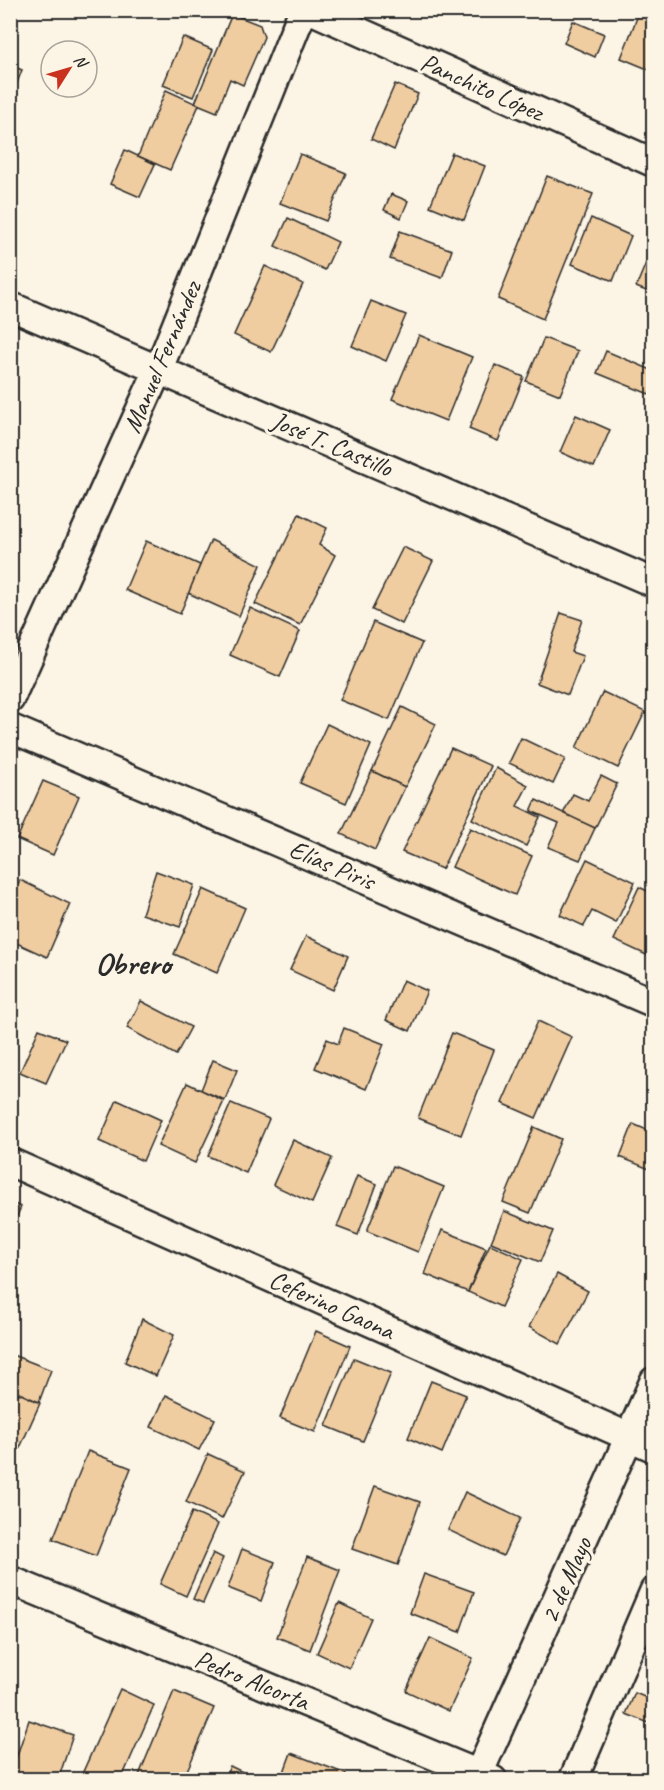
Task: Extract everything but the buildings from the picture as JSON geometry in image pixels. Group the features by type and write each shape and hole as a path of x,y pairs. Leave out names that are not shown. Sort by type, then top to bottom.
{"street":[{"name":"Manuel Fernández","path":"10,699 159,368 303,10"},
{"name":"Panchito López","path":"310,10 654,163"},
{"name":"José T. Castillo","path":"10,306 159,368 654,583"},
{"name":"Elías Piris","path":"10,728 654,1003"},
{"name":"Ceferino Gaona","path":"10,1162 642,1443"},
{"name":"2 de Mayo","path":"482,1778 642,1443 654,1381"},
{"name":"Pedro Alcorta","path":"10,1580 482,1778"},
{"path":"573,1779 654,1591"}],"district":[{"name":"Obrero","path":"133,963"}]}
